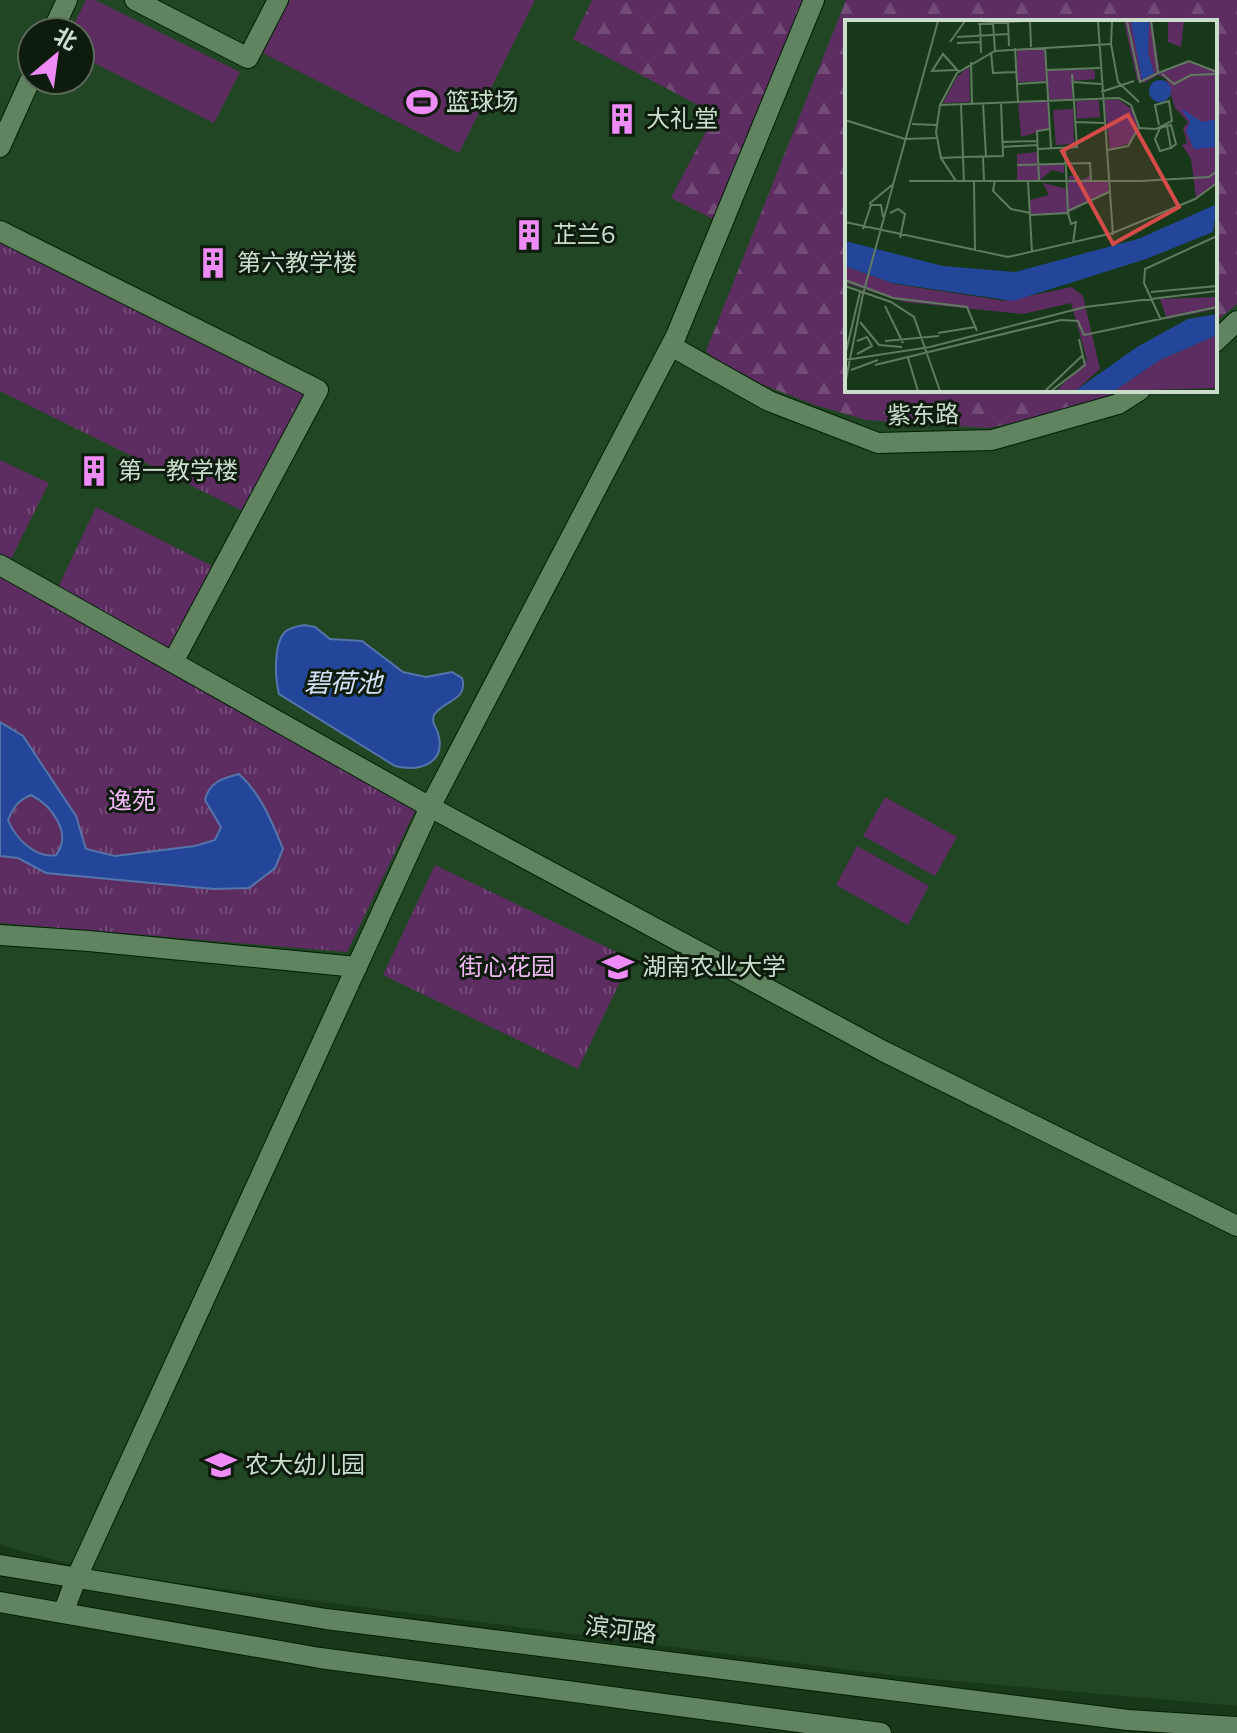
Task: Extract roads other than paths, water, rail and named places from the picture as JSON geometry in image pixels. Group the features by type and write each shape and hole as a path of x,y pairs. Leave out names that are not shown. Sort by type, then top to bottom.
{"street":[{"path":"135,0 248,58 278,0"},
{"path":"63,1613 430,807 671,346 814,0"},
{"path":"0,147 23,96"},
{"path":"0,231 318,390 173,662"},
{"path":"1217,340 1237,321"},
{"name":"紫东路","path":"671,346 769,401 878,443 992,440 1118,404 1137,392"},
{"path":"0,565 430,807 883,1051 1237,1226"},
{"path":"0,935 105,942 357,967"},
{"name":"滨河路","path":"0,1565 341,1621 1128,1720 1237,1727"},
{"path":"0,1602 320,1658 881,1733"}],"water":[{"name":"碧荷池","path":"304,625 315,627 330,639 362,641 403,672 426,677 452,672 462,678 459,696 434,715 440,744 435,759 413,768 395,766 279,694 276,670 279,643 286,631"},
{"path":"0,722 23,736 76,816 86,849 115,856 195,846 215,840 221,827 205,800 207,794 218,782 239,774 260,799 283,849 275,868 249,888 214,889 46,873 18,858 0,856","holes":["31,795 52,813 61,829 61,847 56,855 41,854 27,846 8,820 23,799"]}],"place":[{"name":"篮球场","path":"422,102"},
{"name":"大礼堂","path":"622,119"},
{"name":"芷兰6","path":"529,235"},
{"name":"第六教学楼","path":"213,263"},
{"name":"第一教学楼","path":"94,471"},
{"name":"湖南农业大学","path":"618,967"},
{"name":"农大幼儿园","path":"221,1465"}],"park label":[{"name":"逸苑","path":"132,801"},
{"name":"街心花园","path":"507,967"}]}
